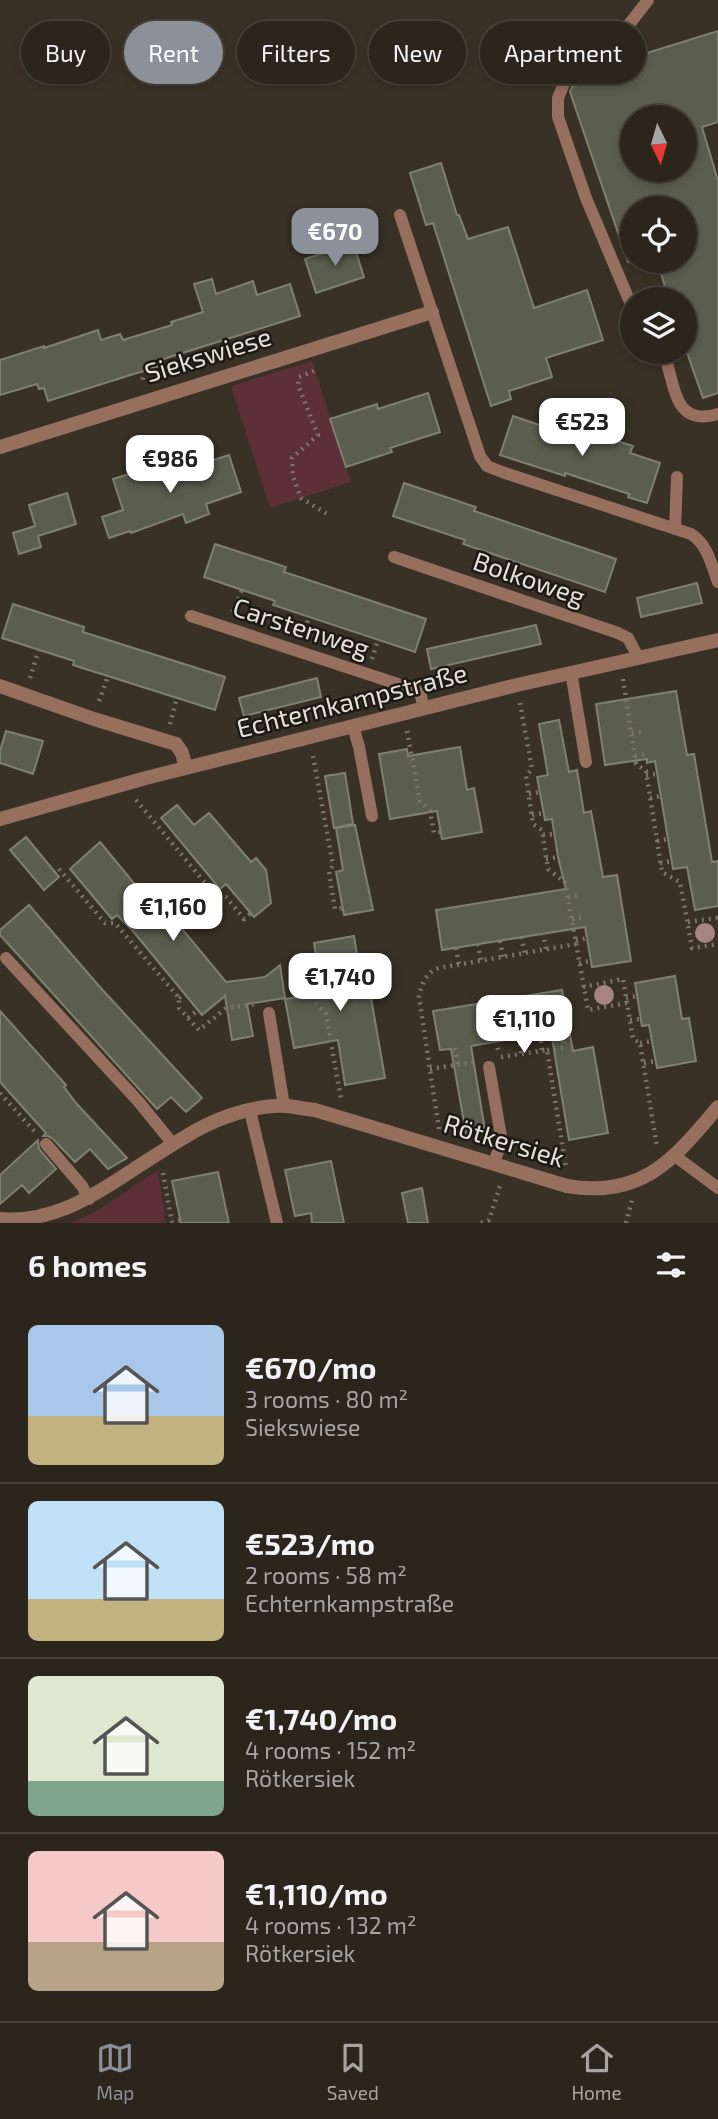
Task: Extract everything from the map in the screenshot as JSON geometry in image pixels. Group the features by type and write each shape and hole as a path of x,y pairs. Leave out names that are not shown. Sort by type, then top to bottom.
{"street":[{"name":"Siekswiese","path":"0,447 272,367 310,349 432,312"},
{"name":"Echternkampstraße","path":"0,819 186,768 517,685 718,640"},
{"path":"0,686 176,744 186,768"},
{"name":"Rötkersiek","path":"0,1219 41,1219 65,1211 89,1199 210,1123 250,1111 284,1106 315,1110 583,1189 612,1187 640,1179 661,1167 675,1156 718,1107"}],"lane":[{"path":"624,287 570,152 558,117 558,98 566,79 627,27 648,0"},
{"path":"400,215 480,456 487,466 691,534 705,547 718,582"},
{"path":"667,364 680,405 689,415 697,417 718,414"},
{"path":"675,529 677,477"},
{"name":"Bolkoweg","path":"394,557 618,633 628,638 638,657"},
{"name":"Carstenweg","path":"191,616 416,690 421,696 424,709"},
{"path":"570,673 586,762"},
{"path":"353,726 372,816"},
{"path":"6,958 138,1101 173,1144"},
{"path":"264,1008 284,1106"},
{"path":"486,1062 502,1142 499,1165"},
{"path":"250,1111 277,1223"},
{"path":"46,1144 82,1186 89,1199"},
{"path":"675,1156 718,1188"}],"path":[{"path":"310,349 318,369 299,377 298,385 318,435 292,458 293,477 300,498 330,515"},
{"path":"141,372 141,388"},
{"path":"28,684 39,649"},
{"path":"620,662 636,764 646,771 662,872 680,882 690,880"},
{"path":"98,706 108,676"},
{"path":"517,685 532,769 526,776 531,815 533,824 542,830 548,869 565,881 588,1010 637,996"},
{"path":"169,727 177,698"},
{"path":"629,713 639,710"},
{"path":"408,732 420,801 430,811 434,833 441,832"},
{"path":"632,733 642,732"},
{"path":"312,753 333,865 329,872 335,909 342,908"},
{"path":"635,756 646,754"},
{"path":"414,769 423,768"},
{"path":"646,775 657,774"},
{"path":"418,791 426,790"},
{"path":"529,794 540,792"},
{"path":"650,798 661,796"},
{"path":"135,797 211,890 226,897 244,919 251,913"},
{"path":"430,811 437,809"},
{"path":"531,815 544,813"},
{"path":"543,835 555,834"},
{"path":"657,841 668,839"},
{"path":"329,844 339,842"},
{"path":"182,855 188,850"},
{"path":"546,859 558,858"},
{"path":"660,863 672,861"},
{"path":"333,865 342,864"},
{"path":"196,872 201,866"},
{"path":"60,869 101,919 105,923 115,923 150,963 179,998 180,1008 199,1030 226,1008 264,1008"},
{"path":"680,882 692,948 718,944"},
{"path":"211,890 217,884"},
{"path":"332,888 339,887"},
{"path":"229,901 236,895"},
{"path":"568,897 579,895"},
{"path":"88,903 94,897"},
{"path":"684,904 693,902"},
{"path":"101,919 107,913"},
{"path":"572,919 583,917"},
{"path":"688,922 718,917 718,925"},
{"path":"122,932 128,927"},
{"path":"543,933 546,950"},
{"path":"521,937 525,953"},
{"path":"436,1147 440,1133 418,996 421,986 434,969 546,950 587,938"},
{"path":"500,941 503,957"},
{"path":"135,947 141,942"},
{"path":"478,944 481,961"},
{"path":"456,948 459,965"},
{"path":"150,963 155,959"},
{"path":"579,963 591,961"},
{"path":"318,971 309,972 313,1000 326,1014 337,1055 342,1103 338,1117"},
{"path":"583,987 622,979 633,1039 640,1043 652,1041"},
{"path":"179,998 184,994"},
{"path":"188,1018 198,1010"},
{"path":"326,1014 333,1012"},
{"path":"630,1020 641,1018"},
{"path":"430,1069 486,1062 564,1047 562,1030"},
{"path":"330,1033 337,1032"},
{"path":"540,1034 554,1070 567,1186"},
{"path":"519,1037 522,1054"},
{"path":"640,1043 661,1167"},
{"path":"455,1048 458,1065"},
{"path":"644,1063 656,1061"},
{"path":"0,1093 46,1144"},
{"path":"561,1135 568,1134"},
{"path":"481,1223 489,1220 499,1165"},
{"path":"164,1176 172,1222 180,1220"},
{"path":"168,1199 176,1198"}],"shaded area":[{"path":"312,361 351,482 270,508 231,386"},
{"path":"158,1170 166,1223 71,1223 100,1209"}],"building":[{"path":"718,31 718,122 702,127 718,181 718,393 703,398 691,364 697,364 697,287 665,287 661,273 697,273 697,196 620,196 620,239 570,92 572,87 580,84 646,84 646,53"},
{"path":"441,163 457,215 468,239 508,227 534,308 587,290 603,340 546,358 552,377 509,391 511,399 491,406 433,223 426,225 410,173"},
{"path":"353,243 364,277 316,293 305,259"},
{"path":"212,279 216,294 253,281 257,295 290,284 300,316 157,361 159,366 48,401 44,388 39,389 37,384 0,395 0,360 98,330 101,340 120,334 123,340 172,325 171,322 203,312 194,284"},
{"path":"428,393 440,432 390,448 392,452 346,467 330,419 377,404 378,409"},
{"path":"513,416 577,438 580,429 633,446 630,453 660,463 647,503 628,497 629,494 565,473 565,476 500,455"},
{"path":"229,455 241,492 206,504 209,514 186,523 183,514 109,538 102,517 123,510 113,479 156,466 160,477"},
{"path":"404,483 476,507 474,511 616,559 605,592 463,544 465,540 393,516"},
{"path":"67,493 76,524 38,536 41,547 19,554 13,533 35,526 29,505"},
{"path":"215,544 286,567 284,572 426,619 415,652 273,605 275,601 204,577"},
{"path":"697,583 702,603 641,617 637,598"},
{"path":"13,604 84,627 83,632 225,677 215,710 73,665 74,661 2,638"},
{"path":"536,625 541,644 431,669 427,649"},
{"path":"317,678 321,697 244,716 239,698"},
{"path":"676,691 687,755 694,754 712,862 718,861 718,906 695,910 687,867 673,869 655,761 647,763 647,759 605,765 596,704"},
{"path":"559,720 569,772 577,770 584,813 591,811 603,877 617,875 631,961 592,967 585,927 442,950 436,910 566,889 552,819 545,820 537,777 548,775 539,724"},
{"path":"6,731 43,741 33,774 0,763 0,751"},
{"path":"460,747 467,790 474,788 482,832 442,839 437,811 390,819 379,754 407,749 408,756"},
{"path":"345,773 353,824 334,828 325,776"},
{"path":"177,805 194,825 209,813 251,862 256,858 266,870 271,903 254,917 226,884 220,889 161,818"},
{"path":"355,825 373,910 344,915 336,872 343,870 336,828"},
{"path":"26,837 59,877 44,890 10,850"},
{"path":"100,842 142,893 148,888 226,982 265,977 280,965 285,998 247,1004 253,1036 232,1040 225,996 202,1015 132,930 117,915 112,919 70,869"},
{"path":"29,905 202,1098 186,1112 171,1097 157,1109 0,935 0,930"},
{"path":"354,936 363,993 370,992 385,1078 345,1085 338,1040 294,1048 285,999 322,993 314,943"},
{"path":"675,976 682,1019 689,1018 696,1061 657,1068 649,1025 642,1026 635,983"},
{"path":"562,990 573,1051 593,1047 608,1133 569,1140 551,1032 471,1046 485,1130 466,1133 451,1049 440,1050 433,1011"},
{"path":"0,1011 66,1085 64,1087 76,1103 127,1158 108,1169 90,1149 75,1162 52,1138 43,1136 46,1133 0,1082"},
{"path":"38,1140 39,1149 56,1169 29,1193 22,1185 0,1204 0,1175"},
{"path":"331,1161 344,1223 312,1223 311,1213 295,1216 285,1170"},
{"path":"218,1172 229,1223 181,1223 172,1181"},
{"path":"422,1188 428,1223 408,1223 402,1193"}]}
